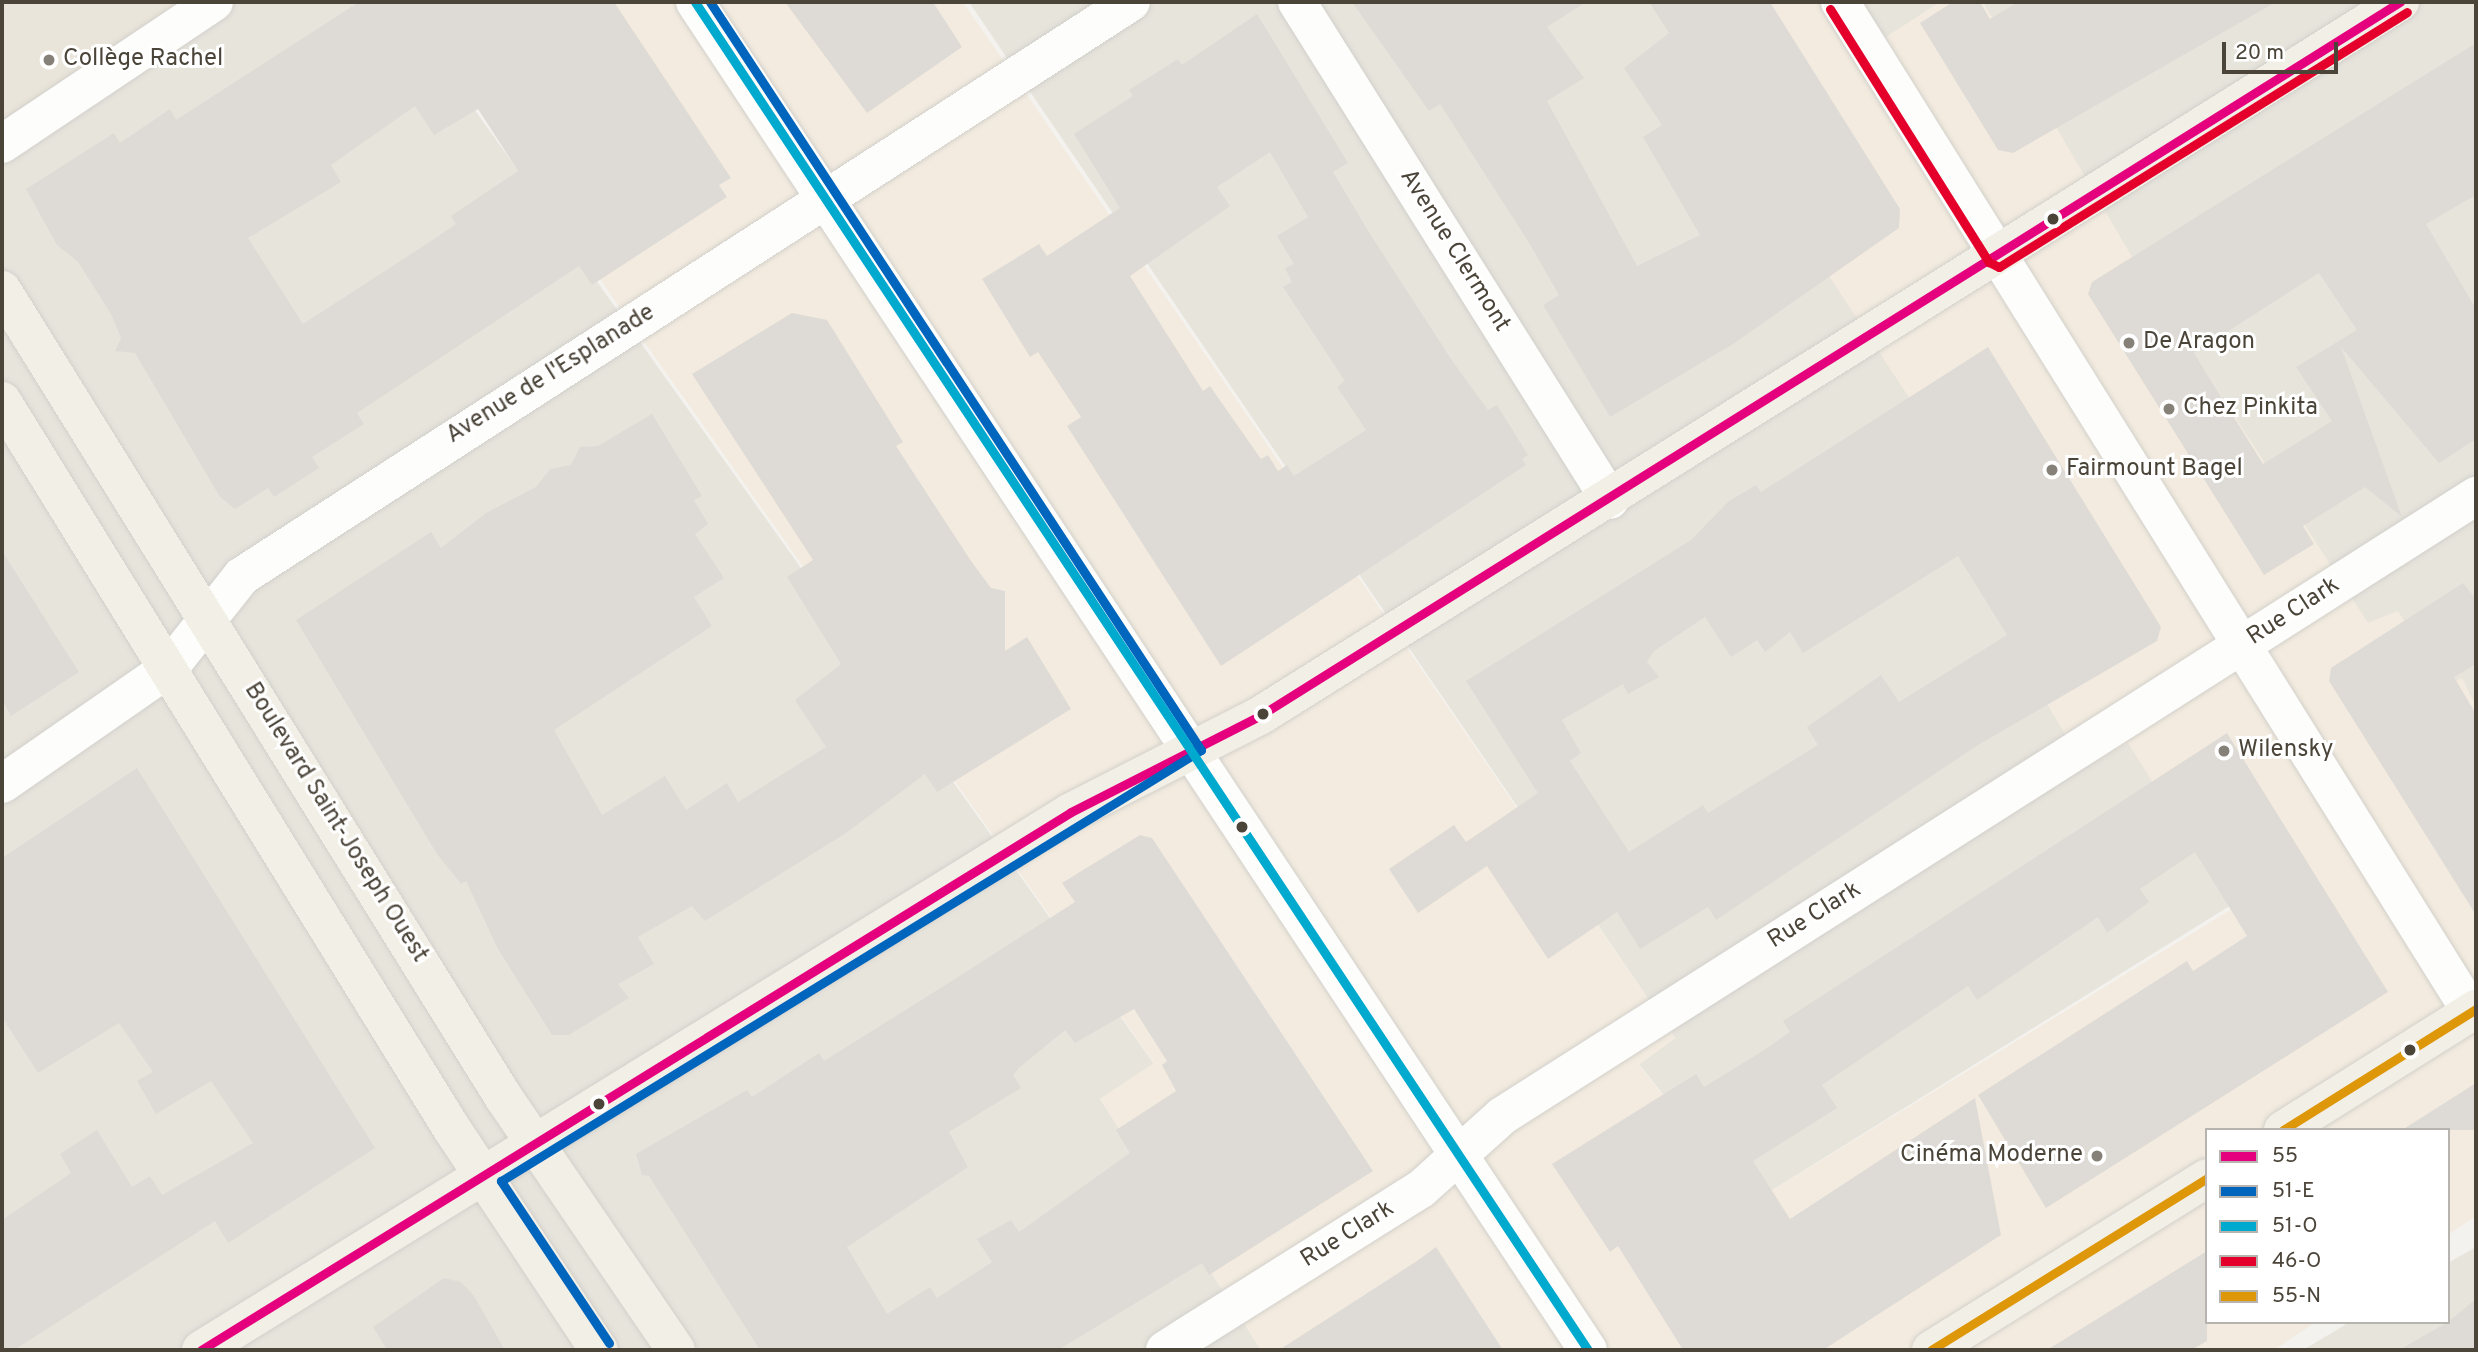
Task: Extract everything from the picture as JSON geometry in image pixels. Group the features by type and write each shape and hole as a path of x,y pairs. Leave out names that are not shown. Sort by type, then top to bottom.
{"main road":[{"path":"201,1350 537,1145 1071,812 1189,749 1261,715 1610,500 2400,2"},
{"name":"Boulevard Saint-Joseph Ouest","path":"2,290 537,1145 676,1350"},
{"path":"2,401 484,1177 599,1350"},
{"path":"2286,1128 2474,1010"},
{"path":"1931,1350 2205,1179"}],"street":[{"path":"2,144 214,2"},
{"path":"695,2 1189,749 1461,1151 1588,1350"},
{"name":"Avenue de l'Esplanade","path":"2,784 169,668 209,619 232,585 254,568 1130,2"},
{"name":"Avenue Clermont","path":"1297,2 1610,500"},
{"path":"1840,2 2240,646 2474,1010"},
{"name":"Rue Clark","path":"1166,1350 1421,1189 1461,1151 1514,1108 2476,496"}],"shaded area":[{"name":"Collège Rachel","path":"2,2 191,2 2,119"},
{"path":"168,2 398,2 1154,1064 1100,1099 1261,1350 2,1350 2,118"},
{"path":"404,2 963,2 1675,1038 1639,1065 1750,1204 2232,909 2128,743 2085,768 2021,660 1948,457 1649,2 1847,2 1875,44 1940,2 1983,2 2132,257 2368,623 2398,611 2438,676 2447,685 2462,678 2476,706 2476,1216 2450,1234 2450,1128 2205,1128 2205,1324 2313,1324 2274,1350 1261,1350 1100,1099 1154,1063"},
{"path":"969,2 2476,2 2476,753 1750,1204 1639,1064 1675,1038"},
{"path":"2476,1247 2476,1350 2303,1350 2347,1324 2450,1324 2450,1262"}],"building":[{"path":"359,2 614,2 731,178 719,185 727,197 592,285 579,266 357,413 364,424 312,457 319,468 274,497 268,488 235,509 220,497 135,353 115,351 121,338 111,314 78,262 57,245 26,189 114,133 120,143 170,109 176,120","holes":["415,106 434,135 478,109 518,171 451,216 456,224 303,324 248,238 341,182 331,165"]},
{"path":"785,2 933,2 962,47 867,113"},
{"path":"1352,2 1586,2 1547,27 1584,78 1547,101 1637,266 1700,235 1643,137 1662,125 1624,68 1669,33 1649,2 1770,2 1900,209 1899,228 1733,344 1610,417 1543,305 1559,295 1528,241 1440,104 1429,111"},
{"path":"1953,2 1980,2 1990,19 2018,2 2276,2 2013,153 1998,150 1920,23"},
{"path":"1257,14 1348,163 1333,172 1370,234 1453,362 1488,410 1497,405 1528,455 1522,459 1526,465 1221,666 1067,426 1081,417 1038,352 1030,357 982,279 1039,244 1047,256 1120,208 1074,134 1133,96 1129,90 1178,59 1182,65","holes":["1270,152 1308,217 1277,236 1294,264 1285,268 1292,282 1283,287 1345,381 1337,387 1366,430 1294,476 1287,465 1278,471 1268,455 1261,459 1210,386 1203,391 1130,276 1230,206 1217,187"]},
{"path":"2476,43 2476,195 2426,224 2476,309 2476,439 2439,463 2341,347 2402,517 2365,487 2303,526 2314,544 2264,575 2088,294 2092,282","holes":["2319,273 2357,330 2296,367 2332,421 2263,464 2194,353"]},
{"path":"792,313 827,320 903,442 896,446 971,561 991,588 1005,591 1005,651 1027,637 1071,709 937,792 925,774 846,833 705,921 692,906 638,937 654,964 618,984 629,998 569,1035 552,1035 498,949 466,881 461,884 437,854 296,620 431,532 441,548 486,513 536,487 550,469 571,465 580,447 598,446 652,414 702,496 694,500 708,524 695,534 724,578 694,597 712,626 554,730 602,815 665,776 686,810 727,783 738,802 826,747 795,700 841,664 787,577 813,560 692,374"},
{"path":"1988,347 2161,627 2157,641 1978,745 1716,920 1708,907 1640,949 1617,912 1548,959 1487,866 1418,913 1389,869 1454,825 1466,842 1538,793 1466,681 1691,540 1729,501 1756,485 1761,492","holes":["1958,556 2007,635 1899,702 1881,675 1807,727 1818,745 1708,813 1703,805 1629,852 1570,761 1581,753 1562,720 1623,684 1628,694 1659,677 1647,662 1654,651 1705,617 1731,657 1757,640 1765,652 1790,632 1803,653"]},
{"path":"2,551 79,672 11,716 2,699"},
{"path":"2463,583 2476,599 2476,664 2454,677 2476,714 2476,915 2329,681 2331,668"},
{"path":"2227,733 2388,992 2046,1208 1978,1095 2187,961 2193,971 2247,936 2195,852 2140,889 2149,902 2107,933 2098,917 1977,1000 1968,986 1822,1085 1837,1108 1753,1161 1790,1219 1975,1098 2001,1235 1823,1350 1683,1350 1618,1246 1610,1252 1552,1164 1696,1074 1704,1087 1761,1052 1790,1032 1783,1021"},
{"path":"137,768 375,1148 228,1243 215,1221 14,1350 2,1350 2,1220 71,1173 60,1154 97,1130 132,1187 150,1176 162,1195 253,1143 211,1081 156,1114 137,1081 153,1072 119,1023 38,1073 2,1017 2,858"},
{"path":"1140,835 1152,838 1373,1171 1209,1275 1202,1263 1058,1350 760,1350 649,1176 642,1175 636,1154 747,1090 752,1097 819,1053 824,1061 947,984 1075,902 1062,883","holes":["1134,1009 1167,1061 1162,1065 1176,1091 1116,1130 1130,1153 1019,1232 1011,1220 977,1239 992,1262 937,1298 930,1287 887,1314 847,1247 968,1167 949,1132 1021,1088 1013,1075 1019,1068 1065,1030 1075,1043"]},
{"path":"2476,1083 2476,1130 2405,1128"},
{"path":"1436,1247 1503,1350 1279,1350 1417,1261"},
{"path":"2205,1252 2207,1341 2191,1350 2047,1350"},
{"path":"444,1278 461,1282 474,1296 505,1350 387,1350 373,1327"},
{"path":"2476,1299 2476,1350 2399,1350 2444,1324 2450,1324 2450,1320"}],"transit line":[{"name":"51-O","path":"695,2 1588,1350"},
{"name":"51-E","path":"609,1343 501,1181 1201,750 710,2"},
{"name":"55","path":"201,1350 1071,812 1261,715 2400,2"},
{"name":"46-O","path":"1830,9 1989,262 1999,267 2407,12"},
{"name":"55-N","path":"2286,1128 2476,1009"},
{"name":"55-N","path":"1931,1350 2205,1179"}],"place":[{"name":"Collège Rachel","path":"49,60"},
{"name":"De Aragon","path":"2129,343"},
{"name":"Chez Pinkita","path":"2169,409"},
{"name":"Fairmount Bagel","path":"2052,470"},
{"name":"Wilensky","path":"2224,751"},
{"name":"Cinéma Moderne","path":"2097,1156"}]}
